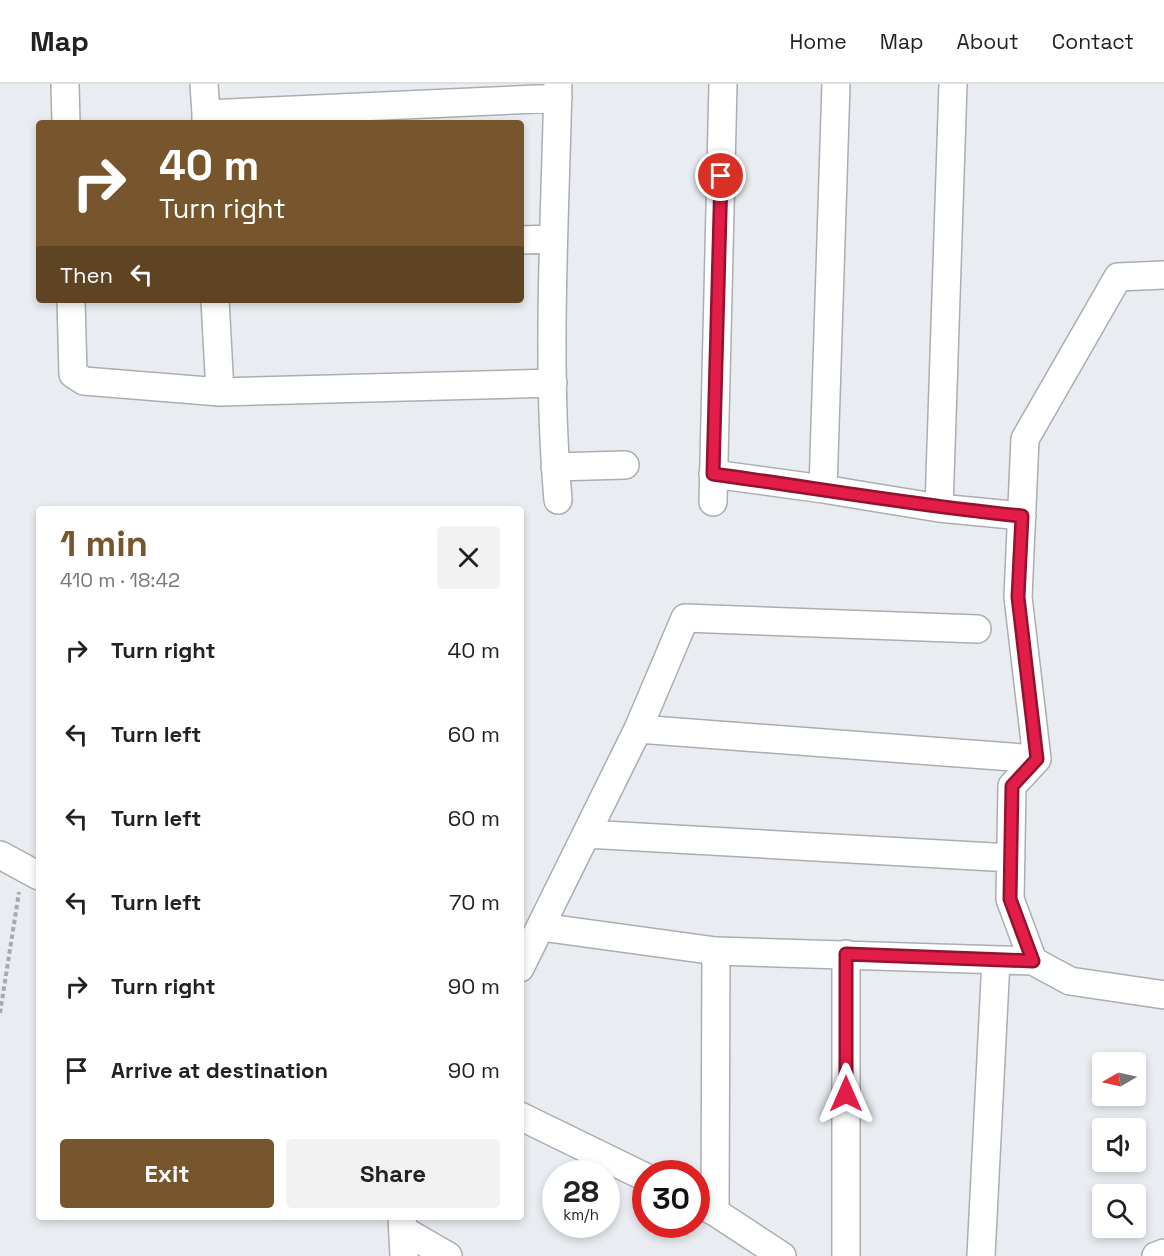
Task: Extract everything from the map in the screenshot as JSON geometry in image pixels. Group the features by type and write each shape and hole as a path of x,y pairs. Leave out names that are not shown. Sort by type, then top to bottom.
{"street":[{"path":"65,84 66,120"},
{"path":"204,84 206,118 558,91 553,239 552,383 558,500"},
{"path":"712,502 723,84"},
{"path":"823,489 836,84"},
{"path":"939,508 953,84"},
{"path":"524,240 553,239"},
{"path":"1033,961 1010,899 1012,786 1037,759 1018,597 1025,439 1118,277 1164,274"},
{"path":"71,303 73,374 84,381 220,392 552,383"},
{"path":"215,303 220,392"},
{"path":"555,467 626,465"},
{"path":"713,474 939,508 1022,516"},
{"path":"524,960 638,729 685,618 977,629"},
{"path":"638,729 1037,759"},
{"path":"586,834 1011,858"},
{"path":"541,927 716,951 1033,961 1070,981 1164,995"},
{"path":"707,1160 716,951"},
{"path":"846,954 846,1256"},
{"path":"981,1256 996,960"},
{"path":"524,1118 632,1171"},
{"path":"710,1210 783,1256"},
{"path":"403,1234 448,1256"},
{"path":"1156,1256 1164,1253"}],"path":[{"path":"0,1013 20,866"}],"route":[{"path":"721,176 713,474 939,508 1022,516 1018,597 1037,759 1012,786 1010,899 1033,961 846,954 846,1094"}]}
